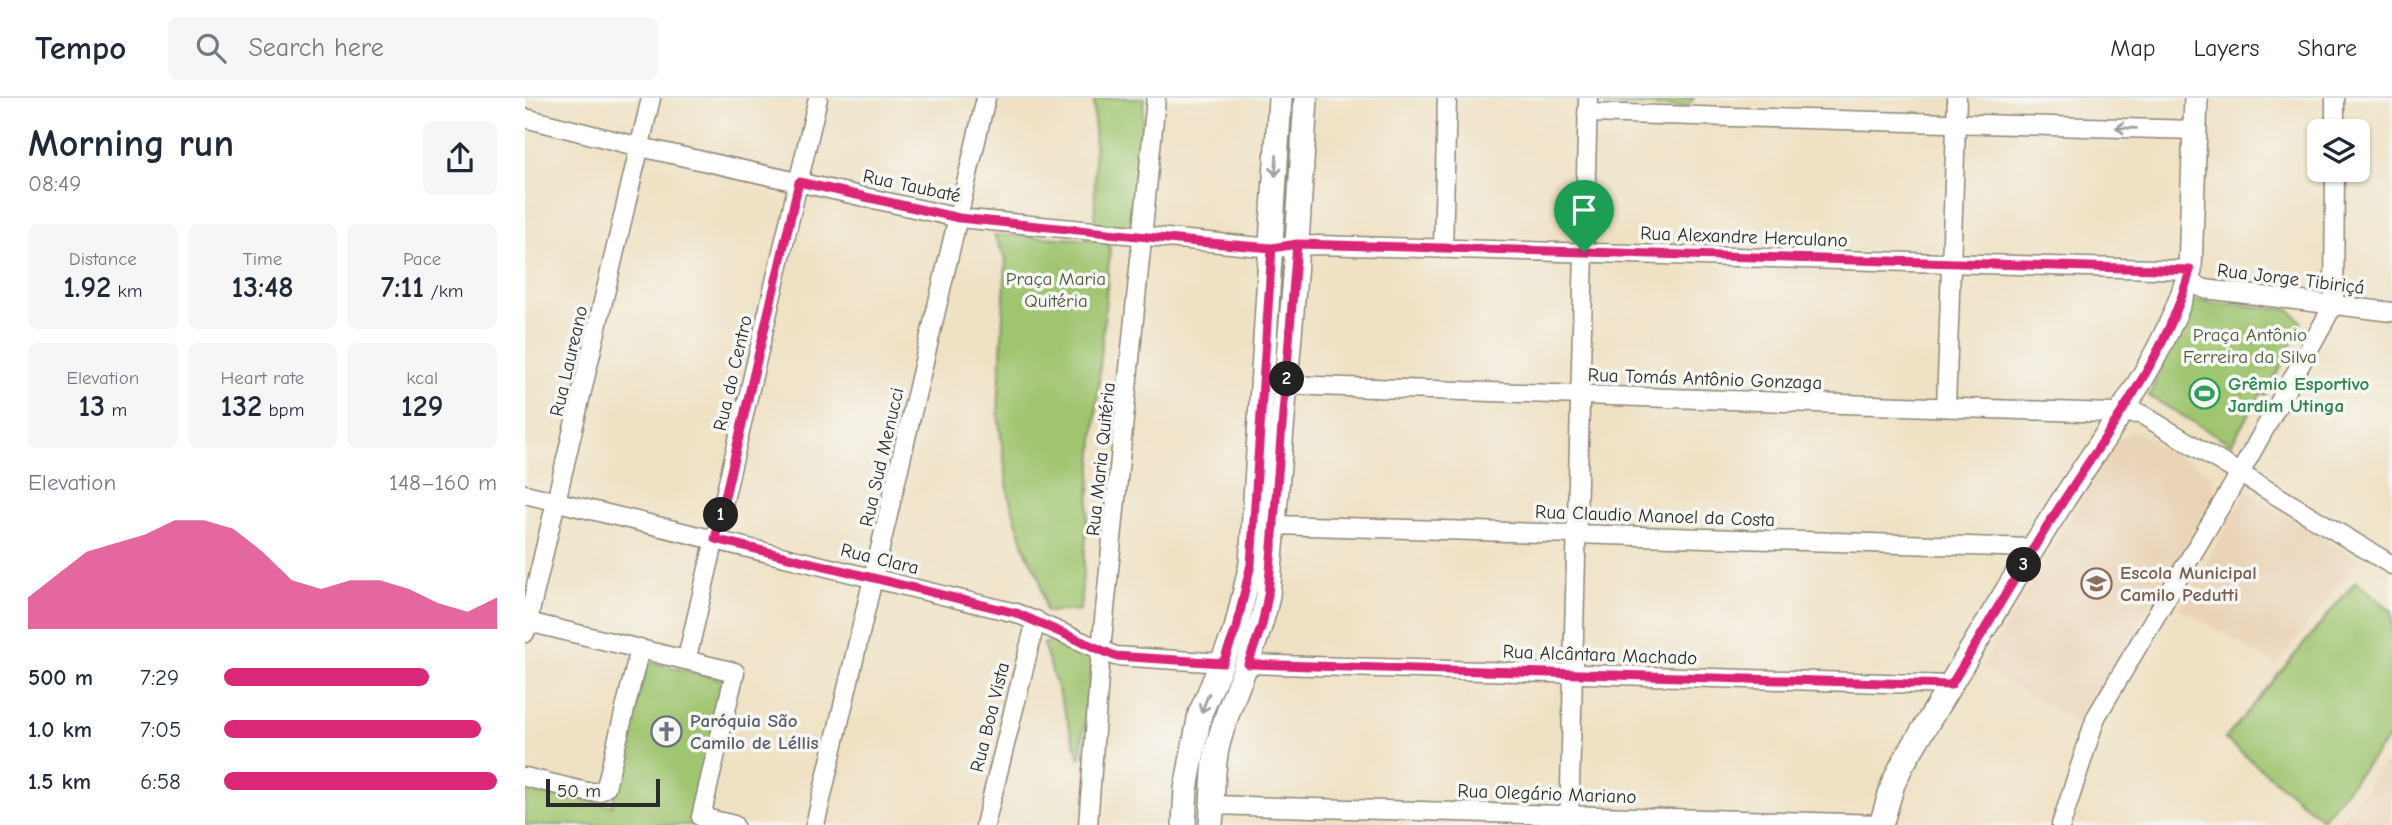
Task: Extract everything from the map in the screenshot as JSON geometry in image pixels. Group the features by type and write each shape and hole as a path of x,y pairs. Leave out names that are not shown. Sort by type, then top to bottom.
{"main road":[{"path":"1184,825 1193,742 1200,714 1236,629 1251,564 1280,98"},
{"path":"1212,815 1217,750 1264,615 1287,385 1306,98"},
{"path":"1881,824 1893,784 1902,765 2034,548 2122,412 2159,347 2188,276 2196,98"}],"street":[{"name":"Rua Laureano","path":"526,628 651,98"},
{"name":"Rua do Centro","path":"687,658 818,98"},
{"name":"Rua Sud Menucci","path":"815,825 986,98"},
{"name":"Rua Maria Quitéria","path":"1088,825 1101,650 1156,98"},
{"path":"1443,248 1447,98"},
{"path":"1946,407 1957,98"},
{"path":"2335,98 2335,119"},
{"path":"1569,820 1588,105 1701,107 1956,122 2195,130"},
{"name":"Rua Taubaté","path":"525,117 640,147 959,218 1144,238 1272,248 1297,244"},
{"path":"2061,825 2096,717 2239,475 2334,304 2335,182"},
{"name":"Rua Alexandre Herculano","path":"1297,244 1951,263 2188,276"},
{"name":"Rua Jorge Tibiriçá","path":"2188,276 2205,289 2392,312"},
{"name":"Rua Tomás Antônio Gonzaga","path":"1287,385 2141,414 2392,565"},
{"name":"Rua Clara","path":"525,494 1035,620 1115,656 1223,663"},
{"name":"Rua Claudio Manoel da Costa","path":"1275,525 2034,548"},
{"name":"Rua Boa Vista","path":"985,825 1035,620"},
{"path":"526,628 640,648 735,672 701,817 734,825"},
{"path":"525,777 587,792 598,792 606,787 640,648"},
{"name":"Rua Alcântara Machado","path":"1248,664 1951,685"},
{"name":"Rua Olegário Mariano","path":"1212,815 1881,824"}],"shaded area":[{"name":"Escola Municipal Camilo Pedutti","path":"2135,431 2208,473 2213,479 2215,494 2079,724 1981,667 2119,438"},
{"path":"2247,491 2359,559 2276,665 2180,608"},
{"path":"2392,755 2392,825 2336,825"}],"green space":[{"path":"1094,98 1144,98 1136,228 1095,224"},
{"path":"1597,98 1694,98 1687,107 1606,105"},
{"name":"Praça Maria Quitéria","path":"994,235 1104,240 1110,247 1080,610 1046,612 1040,578 1026,552 1009,497 998,414 1006,259"},
{"name":"Praça Antônio Ferreira da Silva","path":"2192,300 2290,310 2301,321 2266,395 2261,393 2231,444 2149,396"},
{"path":"2356,581 2392,611 2392,734 2322,819 2225,739"},
{"path":"1050,642 1085,650 1092,663 1080,760 1043,644"},
{"path":"647,661 725,680 691,825 525,825 525,784 612,806"}],"place":[{"name":"Grêmio Esportivo Jardim Utinga","path":"2205,394"},
{"name":"Escola Municipal Camilo Pedutti","path":"2097,583"},
{"name":"Paróquia São Camilo de Léllis","path":"667,731"}],"route":[{"path":"1584,252 1297,244 1272,248 1144,238 959,218 799,182 715,539 1016,613 1115,656 1223,663 1236,629 1251,564 1272,248 1297,244 1268,595 1262,625 1248,664 1951,685 2061,503 2132,396 2159,347 2183,294 2190,270 1584,252"}]}
